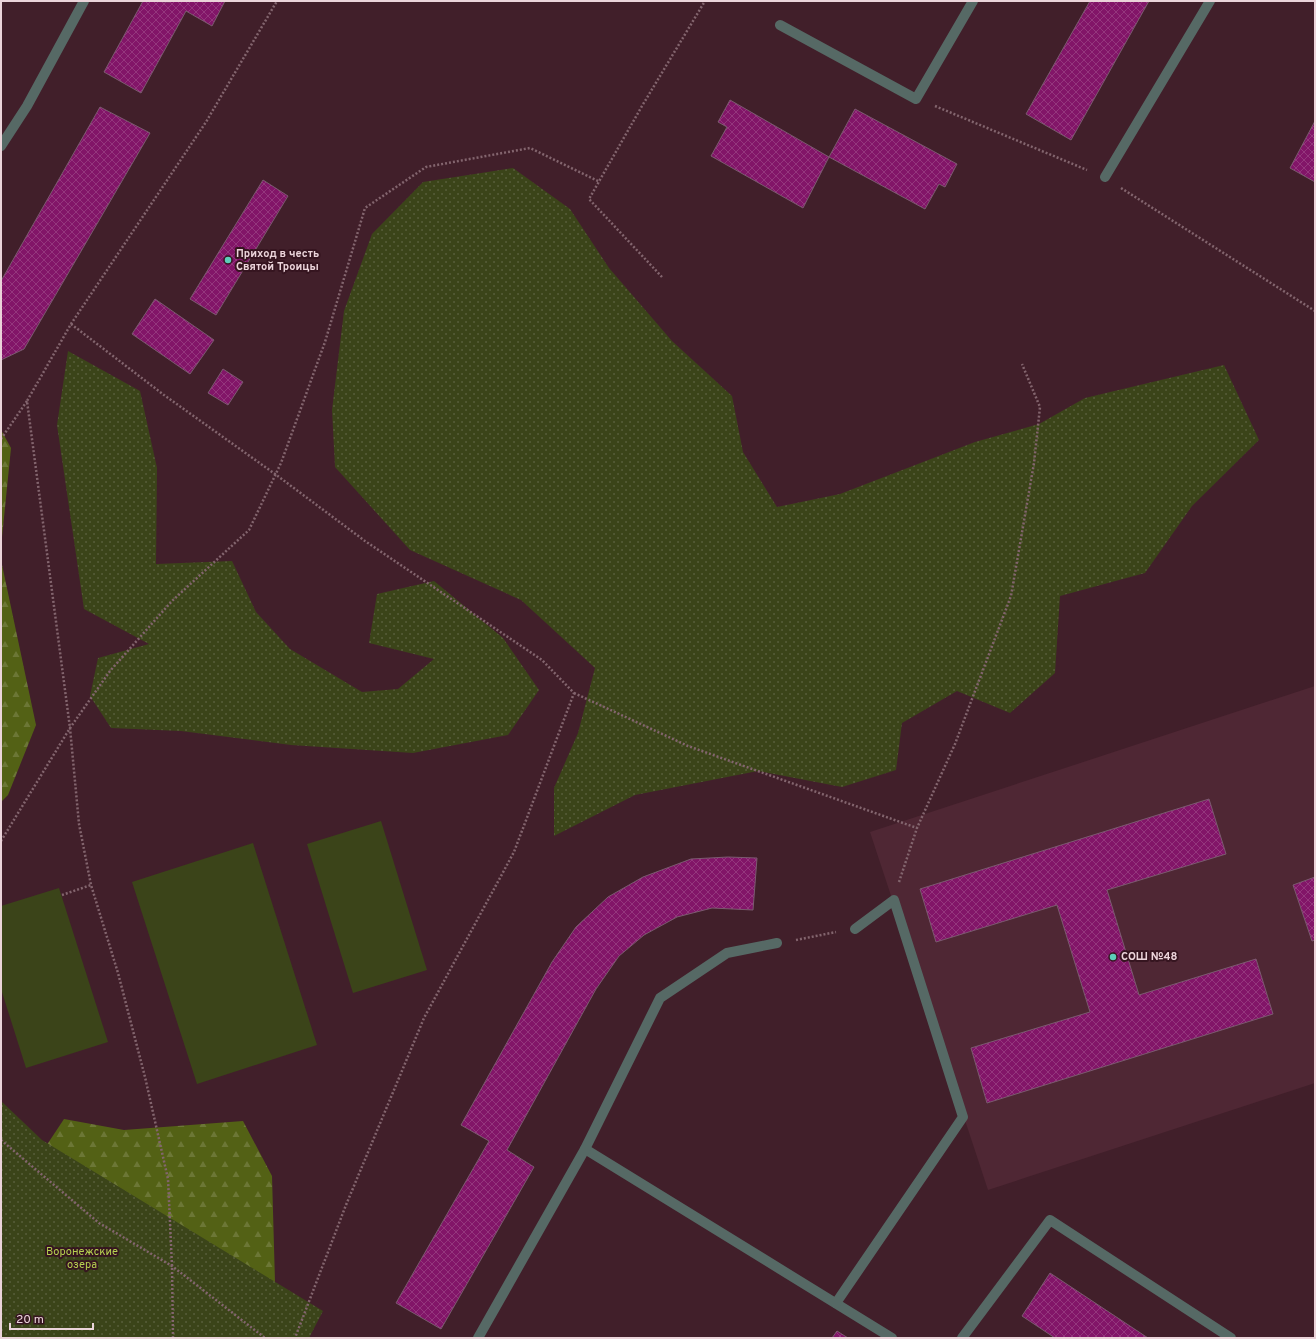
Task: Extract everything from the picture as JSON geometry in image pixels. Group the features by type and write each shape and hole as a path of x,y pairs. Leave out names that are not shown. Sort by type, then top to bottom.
{"lane":[{"path":"1,146 27,106 84,1"},
{"path":"780,25 916,99 973,1"},
{"path":"1105,177 1210,1"},
{"path":"836,1303 963,1117 894,900 855,929"},
{"path":"478,1338 585,1149 660,998 727,953 778,943"},
{"path":"585,1149 892,1338"},
{"path":"962,1338 1050,1220 1231,1338"}],"path":[{"path":"1,439 27,401 71,324 206,122 277,1"},
{"path":"662,276 589,200 642,106 705,1"},
{"path":"916,99 1105,177 1315,311"},
{"path":"1,841 70,728 110,671 172,601 249,530 281,464 325,342 365,208 426,167 530,148 600,182"},
{"path":"71,324 164,395 276,474 365,541 542,660 574,693 688,746 917,828"},
{"path":"894,900 917,828 955,744 1011,596 1034,463 1040,407 1022,364"},
{"path":"27,401 70,728 79,824 91,885 120,981 146,1077 168,1179 172,1266 173,1338"},
{"path":"295,1338 346,1204 424,1018 514,852 574,693"},
{"path":"62,895 91,885"},
{"path":"778,943 855,929"},
{"path":"1,1140 99,1223 172,1266 264,1338"}],"shaded area":[{"name":"СОШ №48","path":"1315,686 1315,1083 988,1190 870,832"}],"green space":[{"path":"513,168 570,209 609,268 672,341 732,396 743,452 777,507 840,494 975,442 1039,424 1085,398 1224,365 1259,440 1192,506 1145,573 1060,596 1055,673 1010,713 957,691 902,723 896,770 842,787 758,771 635,795 554,836 554,788 578,733 595,668 521,600 410,550 335,467 332,410 344,311 372,234 423,182"},
{"path":"68,351 140,391 157,468 156,564 232,561 256,612 290,649 362,692 398,689 434,659 369,643 377,594 434,581 503,638 539,690 508,735 413,753 291,745 181,731 111,728 90,696 98,658 149,644 84,609 57,425"},
{"path":"1,430 11,448 1,547"},
{"path":"1,560 36,725 8,795 1,802"},
{"path":"381,821 427,970 353,993 307,844"},
{"path":"253,843 317,1045 197,1084 132,882"},
{"path":"59,888 108,1042 26,1068 1,989 1,906"},
{"name":"Воронежские озера","path":"1,1101 42,1140 323,1311 309,1338 1,1338"},
{"name":"Воронежские озера","path":"64,1119 124,1130 243,1121 272,1176 275,1282 1,1338 1,1214"}],"building":[{"path":"143,1 225,1 212,26 186,11 141,93 104,72"},
{"path":"1090,1 1149,1 1071,140 1026,114"},
{"path":"730,100 829,157 803,208 711,156 727,127 718,122"},
{"path":"100,107 150,133 24,349 1,360 1,281"},
{"path":"855,109 957,164 945,187 939,184 925,209 829,157"},
{"path":"1315,121 1315,182 1290,168"},
{"path":"263,180 288,196 216,315 190,299"},
{"path":"155,299 214,340 190,374 132,334"},
{"path":"223,369 243,382 228,405 208,393"},
{"path":"1209,799 1226,854 1107,890 1139,995 1256,959 1273,1014 987,1103 971,1048 1090,1012 1057,905 936,942 920,889"},
{"path":"728,857 757,858 753,910 712,908 677,917 644,935 619,956 596,989 507,1150 534,1167 441,1329 396,1303 489,1141 461,1125 552,962 576,927 608,897 643,877 691,859"},
{"path":"1315,877 1315,940 1312,941 1293,885"},
{"path":"1050,1273 1148,1338 1055,1338 1022,1316"},
{"path":"837,1331 848,1338 832,1338"}],"place":[{"name":"Приход в честь Святой Троицы","path":"228,260"},
{"name":"СОШ №48","path":"1113,957"}]}
